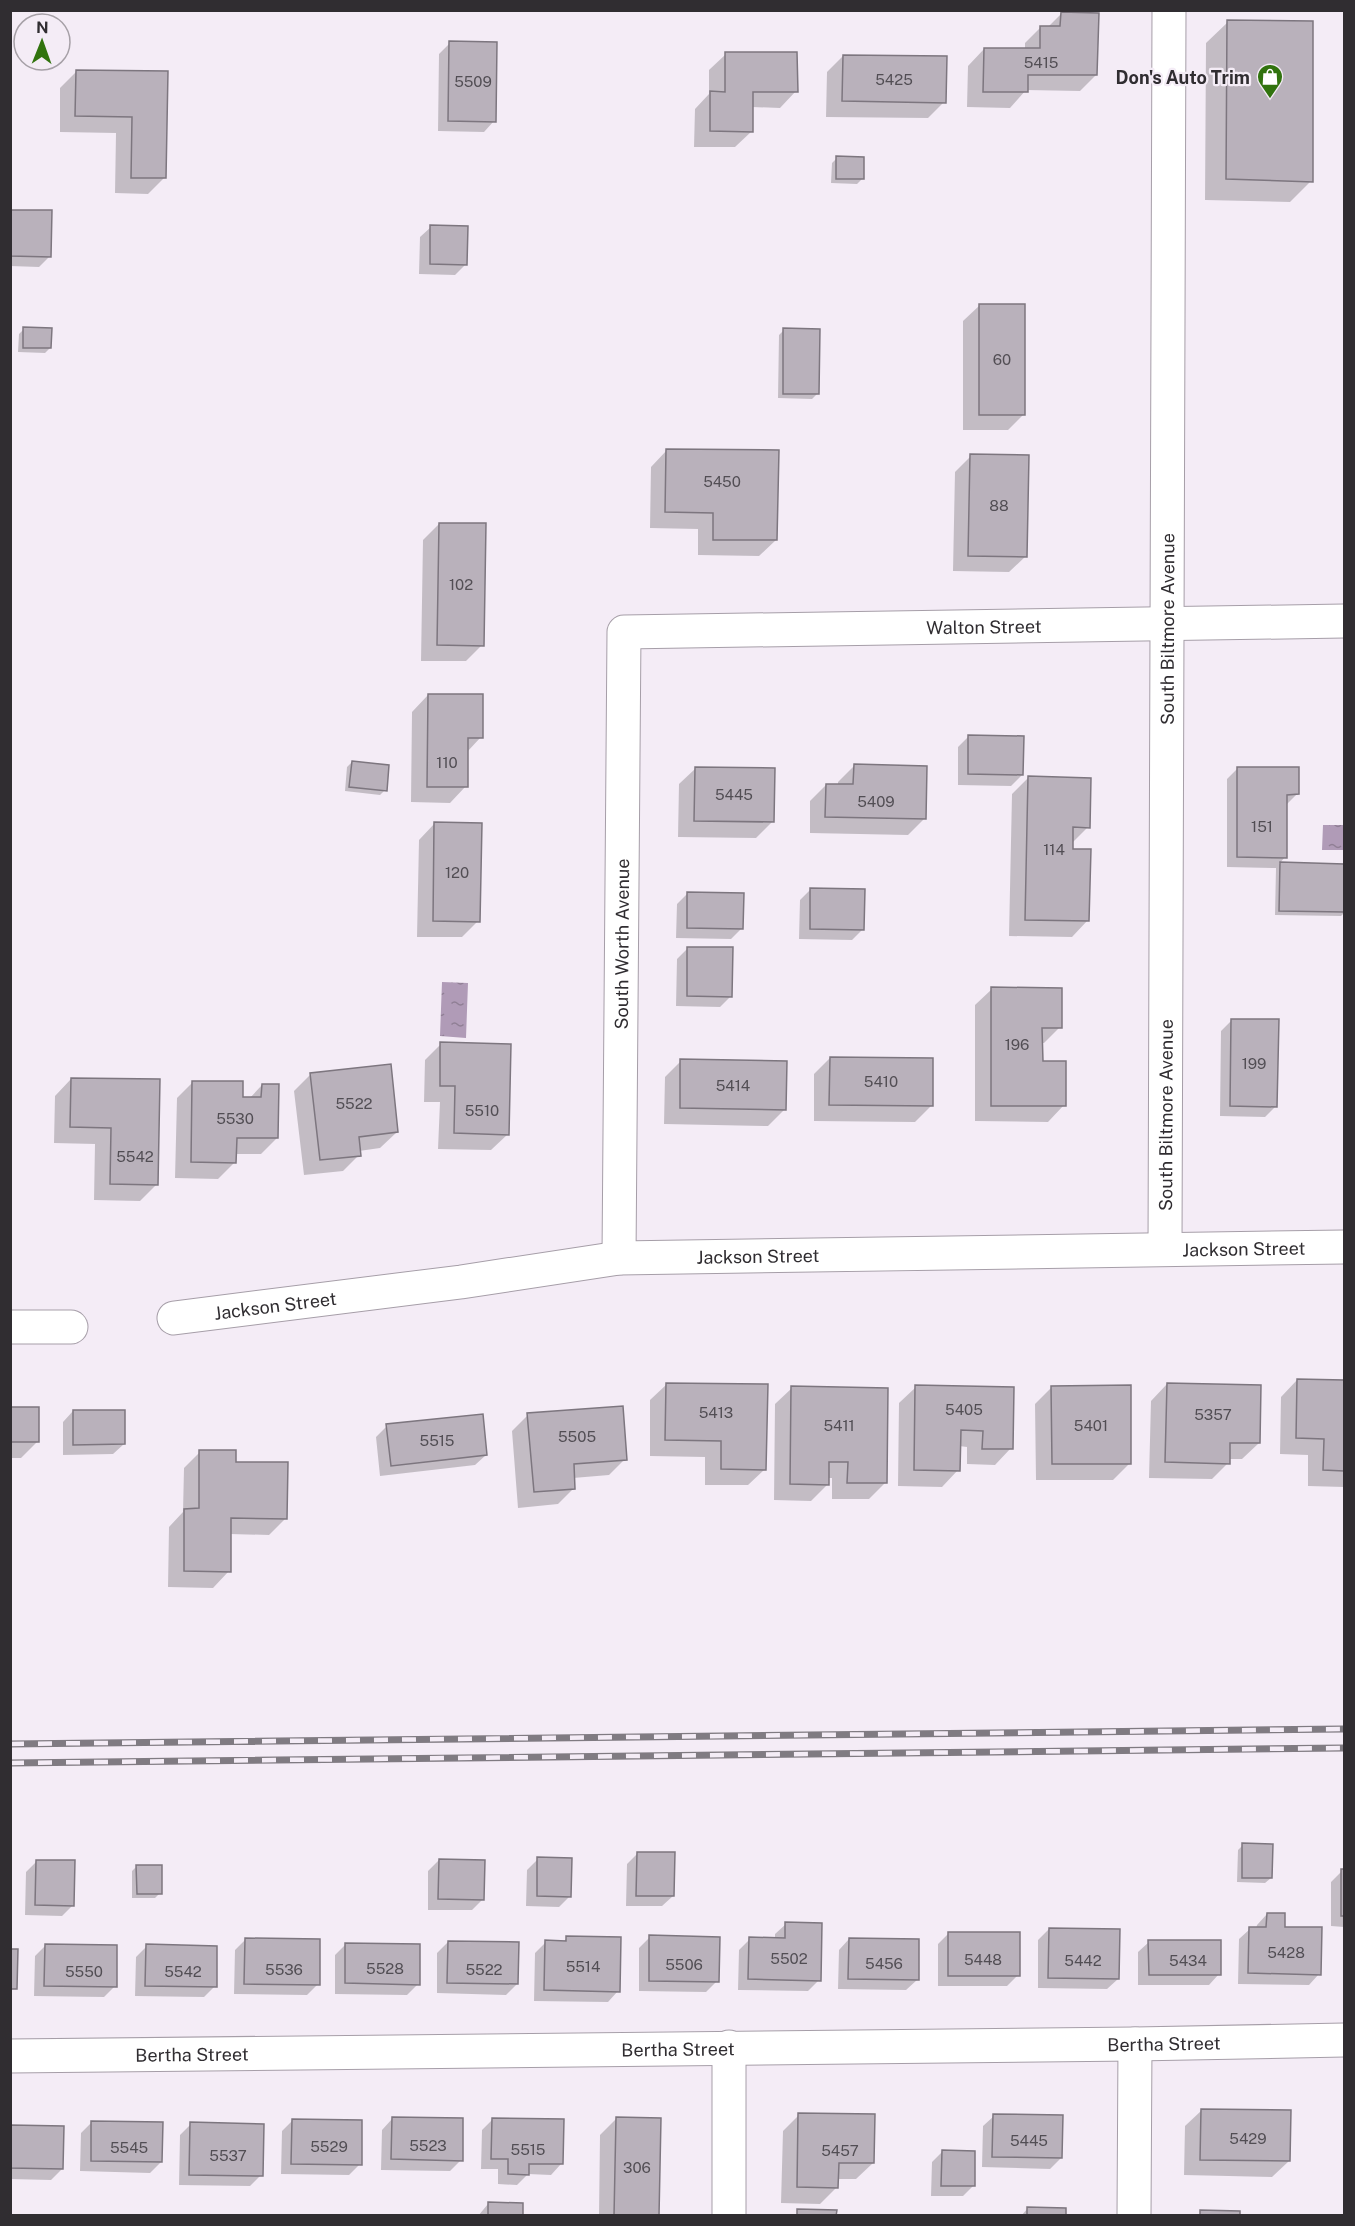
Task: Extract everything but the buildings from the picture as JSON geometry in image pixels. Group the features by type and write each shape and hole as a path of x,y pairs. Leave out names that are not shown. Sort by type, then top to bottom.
{"street":[{"name":"South Biltmore Avenue","path":"1165,1249 1169,10"},
{"name":"Walton Street","path":"624,632 1344,621"},
{"name":"South Worth Avenue","path":"619,1258 624,632"},
{"name":"Jackson Street","path":"174,1318 461,1282 619,1258 1344,1247"},
{"path":"10,1327 71,1327"},
{"name":"Bertha Street","path":"10,2056 1344,2040"},
{"path":"1134,2216 1135,2044"},
{"path":"729,2048 729,2216"}],"water":[{"path":"1323,825 1344,825 1344,850 1322,850"},
{"path":"442,982 468,983 466,1038 440,1036"}],"railway":[{"path":"10,1744 1344,1729"},
{"path":"10,1763 1344,1748"}],"place":[{"name":"Don's Auto Trim","path":"1270,100"}]}
